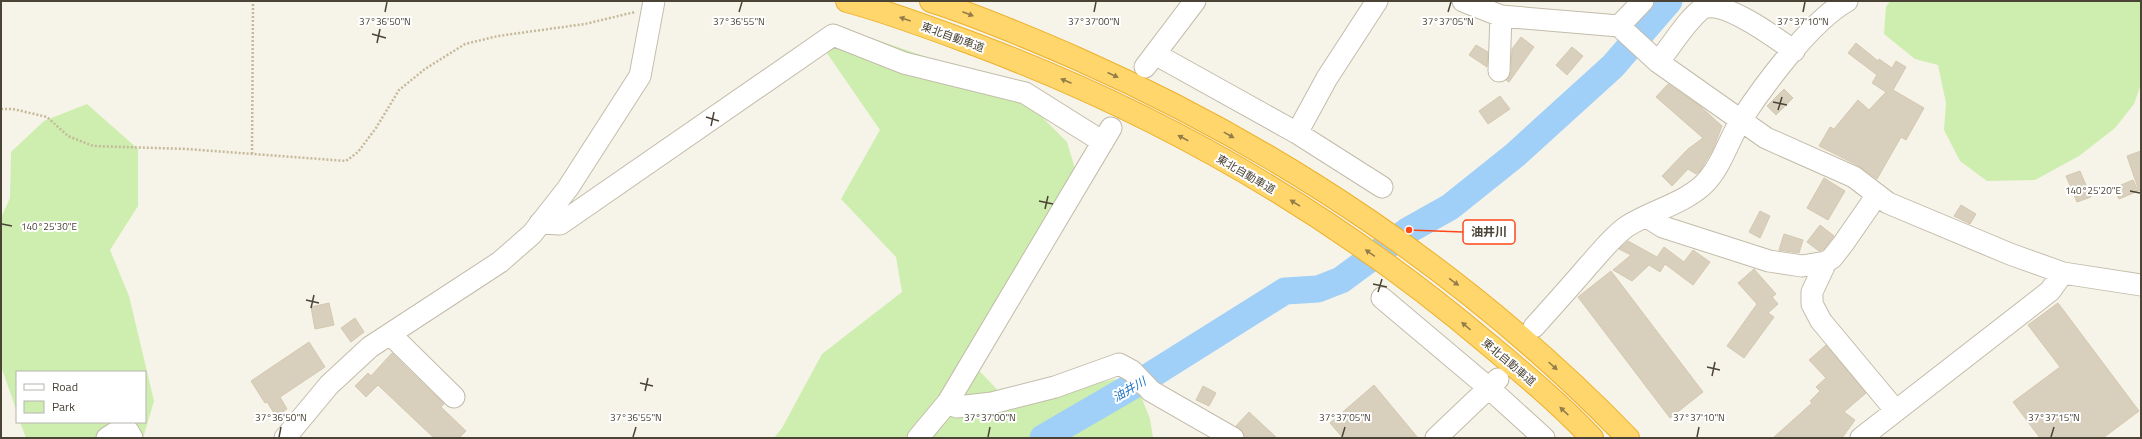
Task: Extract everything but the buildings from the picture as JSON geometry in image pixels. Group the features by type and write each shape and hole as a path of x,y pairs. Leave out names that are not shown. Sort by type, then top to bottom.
{"highway":[{"name":"東北自動車道","path":"847,1 934,29 1014,59 1079,87 1186,139 1255,178 1328,224 1402,276 1461,321 1534,383 1592,438"},
{"path":"931,1 1024,36 1147,91 1268,156 1354,209 1475,298 1595,404 1628,438"}],"street":[{"path":"1195,1 1150,60 1297,134 1382,187"},
{"path":"1297,134 1327,78 1377,1"},
{"path":"1463,1 1501,16 1624,32 1655,60 1766,138 1854,177 1888,203 1906,212 2010,254 2063,273 2141,285"},
{"path":"1624,32 1643,1"},
{"path":"1534,327 1607,245 1626,228 1688,197 1703,185 1714,170 1741,120 1794,51 1833,8 1847,1"},
{"path":"285,438 329,385 370,347 500,262 532,234 568,188 640,76 654,4"},
{"path":"1655,60 1695,15 1704,7 1713,6 1735,10 1794,51"},
{"path":"1499,71 1501,16"},
{"path":"540,223 560,224 833,36 904,63 1025,93 1107,135 948,402 918,438"},
{"path":"1877,195 1843,244 1826,262 1812,292 1812,304 1821,321 1896,411"},
{"path":"1646,217 1663,227 1769,261 1792,266 1826,262"},
{"path":"1861,438 2050,291 2063,273"},
{"path":"1382,298 1494,384 1544,438"},
{"path":"390,334 454,397"},
{"path":"948,402 957,407 992,403 1055,388 1119,364 1132,371 1151,391 1233,438"},
{"path":"1436,438 1494,384"},
{"path":"107,438 121,429 128,431 132,438"}],"path":[{"path":"252,154 254,1"},
{"path":"1,109 13,109 47,117 68,136 93,146 187,149 346,161 358,152 372,134 400,90 425,69 465,44 498,36 585,24 654,4"}],"green space":[{"path":"1890,1 2141,1 2141,84 2134,104 2115,128 2079,156 2035,180 1987,181 1960,161 1944,130 1946,103 1938,65 1915,59 1884,34 1886,7"},
{"path":"854,32 1011,86 1067,142 1080,185 968,359 1012,405 1115,379 1131,385 1141,396 1150,419 1153,438 774,438 782,428 822,354 902,292 896,257 841,199 880,130 822,46"},
{"path":"87,104 138,149 138,206 110,250 129,296 154,401 143,438 26,438 20,423 146,423 146,371 16,371 16,409 1,366 1,218 10,198 11,152 44,121"}],"waterway":[{"name":"油井川","path":"1043,438 1148,377 1285,291 1318,289 1341,280 1409,230 1450,207 1515,155 1613,66 1669,1"}],"place":[{"name":"油井川","path":"1409,230"}]}
